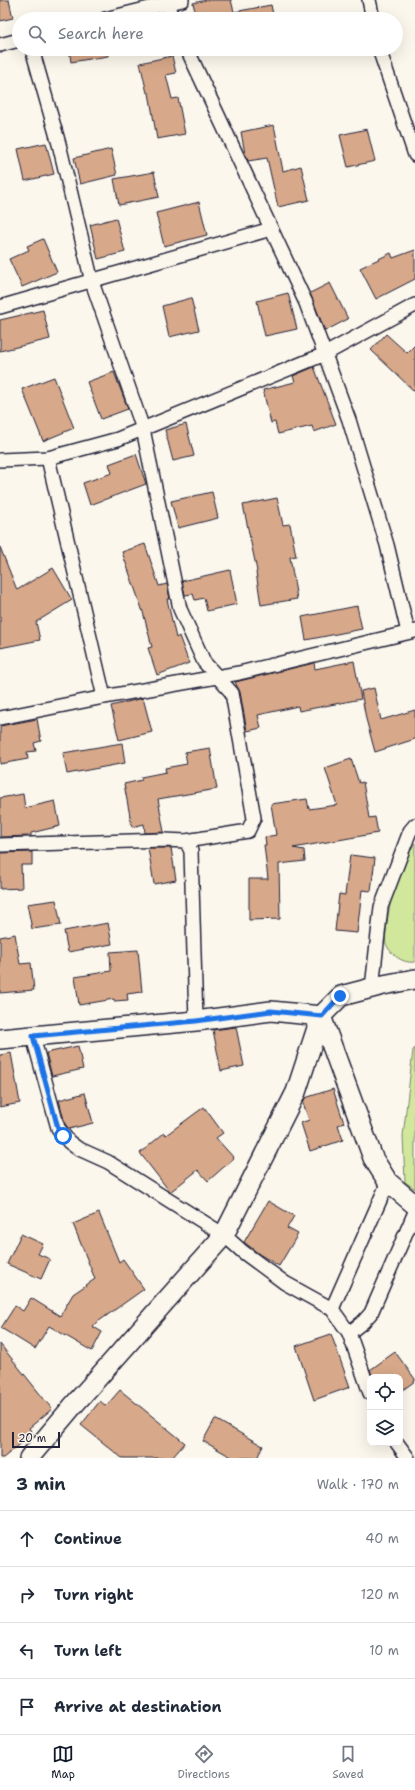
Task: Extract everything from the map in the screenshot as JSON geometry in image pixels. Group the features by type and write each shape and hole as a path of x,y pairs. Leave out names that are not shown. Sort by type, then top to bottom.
{"street":[{"path":"130,12 166,2 182,0"},
{"path":"369,0 372,12"},
{"path":"166,2 170,12"},
{"path":"0,45 12,42"},
{"path":"0,845 186,840 248,831 254,818 232,693 204,662 180,609 143,429 92,282 59,144 34,56"},
{"path":"0,718 104,697 239,673 411,631 349,420 306,304 190,56"},
{"path":"381,56 415,154"},
{"path":"0,307 92,282 271,229"},
{"path":"0,460 48,458 118,439 325,354 415,305"},
{"path":"48,458 104,697"},
{"path":"372,988 381,907 410,831 415,825"},
{"path":"186,840 191,851 196,1021"},
{"path":"29,1458 72,1407 224,1235 296,1092 322,1016 340,996 415,979"},
{"path":"0,1039 196,1021 271,1011 322,1016"},
{"path":"322,1016 373,1158 388,1182 415,1205"},
{"path":"33,1036 58,1128 69,1142 77,1148 108,1162 224,1235 269,1272 332,1309 349,1333 367,1384"},
{"path":"332,1309 388,1182"},
{"path":"349,1333 363,1322 370,1313 415,1212"},
{"path":"399,1446 408,1458"}],"green space":[{"path":"415,843 415,962 406,962 391,952 386,944 385,938 397,875 402,862"},
{"path":"415,1048 415,1189 405,1182 403,1136 413,1050"}],"building":[{"path":"0,0 9,0 12,18 0,21"},
{"path":"206,0 231,0 234,12 195,12 193,3"},
{"path":"271,5 272,12 234,12"},
{"path":"70,56 108,56 71,62"},
{"path":"172,56 176,73 166,75 172,99 178,98 185,134 157,139 149,93 147,93 140,63"},
{"path":"274,125 283,171 301,166 309,200 278,207 267,158 248,161 245,154 241,132"},
{"path":"367,129 375,161 348,167 340,135"},
{"path":"46,143 54,174 25,181 18,149"},
{"path":"111,149 117,175 80,184 74,158"},
{"path":"154,172 159,197 119,205 114,179"},
{"path":"199,202 207,235 164,246 156,213"},
{"path":"116,218 125,252 98,259 90,225"},
{"path":"43,239 57,272 22,287 9,259 29,250 27,246"},
{"path":"415,250 415,279 376,299 360,268 391,253 393,258"},
{"path":"330,283 348,319 325,331 310,293"},
{"path":"288,293 297,329 265,336 257,301"},
{"path":"191,298 199,330 169,337 162,306"},
{"path":"43,310 50,339 0,351 0,320"},
{"path":"386,334 407,353 415,345 415,392 371,350"},
{"path":"314,367 336,424 314,432 312,426 278,434 275,422 271,423 263,390 295,382 293,376"},
{"path":"114,372 128,409 101,419 87,382"},
{"path":"54,377 74,428 43,441 22,389"},
{"path":"186,424 194,456 173,461 165,430"},
{"path":"136,454 146,484 90,505 83,483 112,473 109,464"},
{"path":"212,492 218,518 178,528 171,501"},
{"path":"277,498 283,525 290,524 296,556 290,557 297,599 261,605 257,571 243,505"},
{"path":"145,544 159,586 167,584 170,599 167,599 176,638 179,636 189,663 157,675 148,648 152,647 143,612 122,552"},
{"path":"0,547 17,590 53,568 72,600 36,622 40,640 0,648"},
{"path":"230,570 237,604 207,611 204,598 195,600 193,594 185,595 182,581"},
{"path":"357,606 362,629 306,640 302,617"},
{"path":"354,661 361,699 299,711 298,706 258,715 261,728 247,731 240,692 235,682 314,663 315,669"},
{"path":"374,688 381,720 415,710 415,739 375,752 366,719 361,691"},
{"path":"143,698 152,732 119,740 111,706"},
{"path":"37,719 41,741 34,743 36,751 27,752 28,759 0,764 0,726"},
{"path":"122,743 125,763 67,774 63,753"},
{"path":"210,748 217,789 158,799 164,832 145,833 144,824 132,827 124,784 142,780 141,777 166,772 165,768 187,764 185,752"},
{"path":"351,759 359,783 363,782 369,818 375,817 378,833 293,848 304,850 305,861 279,864 280,919 249,920 249,879 268,879 264,845 266,845 265,837 276,835 271,804 307,799 309,809 337,805 325,768"},
{"path":"23,794 25,808 55,801 60,826 31,833 31,836 0,837 0,798"},
{"path":"148,848 171,848 176,880 154,884"},
{"path":"32,852 32,865 21,865 22,888 0,889 0,853"},
{"path":"350,855 375,858 371,891 362,890 357,933 335,931 339,894 345,895"},
{"path":"56,900 61,925 32,929 27,904"},
{"path":"108,923 112,944 68,952 64,931"},
{"path":"15,934 20,964 31,963 34,990 0,993 0,937"},
{"path":"138,950 142,992 127,994 128,1000 114,1001 114,999 79,1005 75,977 111,971 110,952"},
{"path":"236,1027 244,1066 221,1071 213,1030"},
{"path":"78,1046 83,1069 52,1076 46,1053"},
{"path":"11,1053 20,1103 0,1107 0,1055"},
{"path":"333,1089 344,1123 338,1125 343,1140 310,1151 301,1123 309,1120 303,1103 305,1098"},
{"path":"85,1093 93,1123 69,1129 65,1124 59,1100"},
{"path":"204,1107 223,1133 216,1138 234,1158 208,1181 198,1170 170,1192 140,1153 164,1133 166,1135"},
{"path":"268,1201 294,1216 287,1228 298,1234 279,1266 259,1254 244,1242"},
{"path":"99,1213 119,1262 123,1259 144,1289 92,1326 102,1332 92,1351 49,1326 35,1349 1,1328 15,1306 23,1311 31,1298 60,1316 73,1294 95,1279 73,1224"},
{"path":"21,1234 43,1244 38,1254 50,1259 41,1279 7,1264"},
{"path":"331,1334 350,1387 314,1400 296,1346"},
{"path":"0,1344 52,1409 29,1428 33,1434 3,1458 0,1458"},
{"path":"395,1352 415,1381 403,1390 403,1374 372,1374 370,1370"},
{"path":"120,1390 185,1443 172,1458 122,1458 81,1425 100,1401 106,1406"},
{"path":"215,1419 263,1446 257,1458 233,1458 203,1441"}],"route":[{"path":"63,1136 58,1128 33,1036 196,1021 271,1011 322,1016 340,996"}]}
